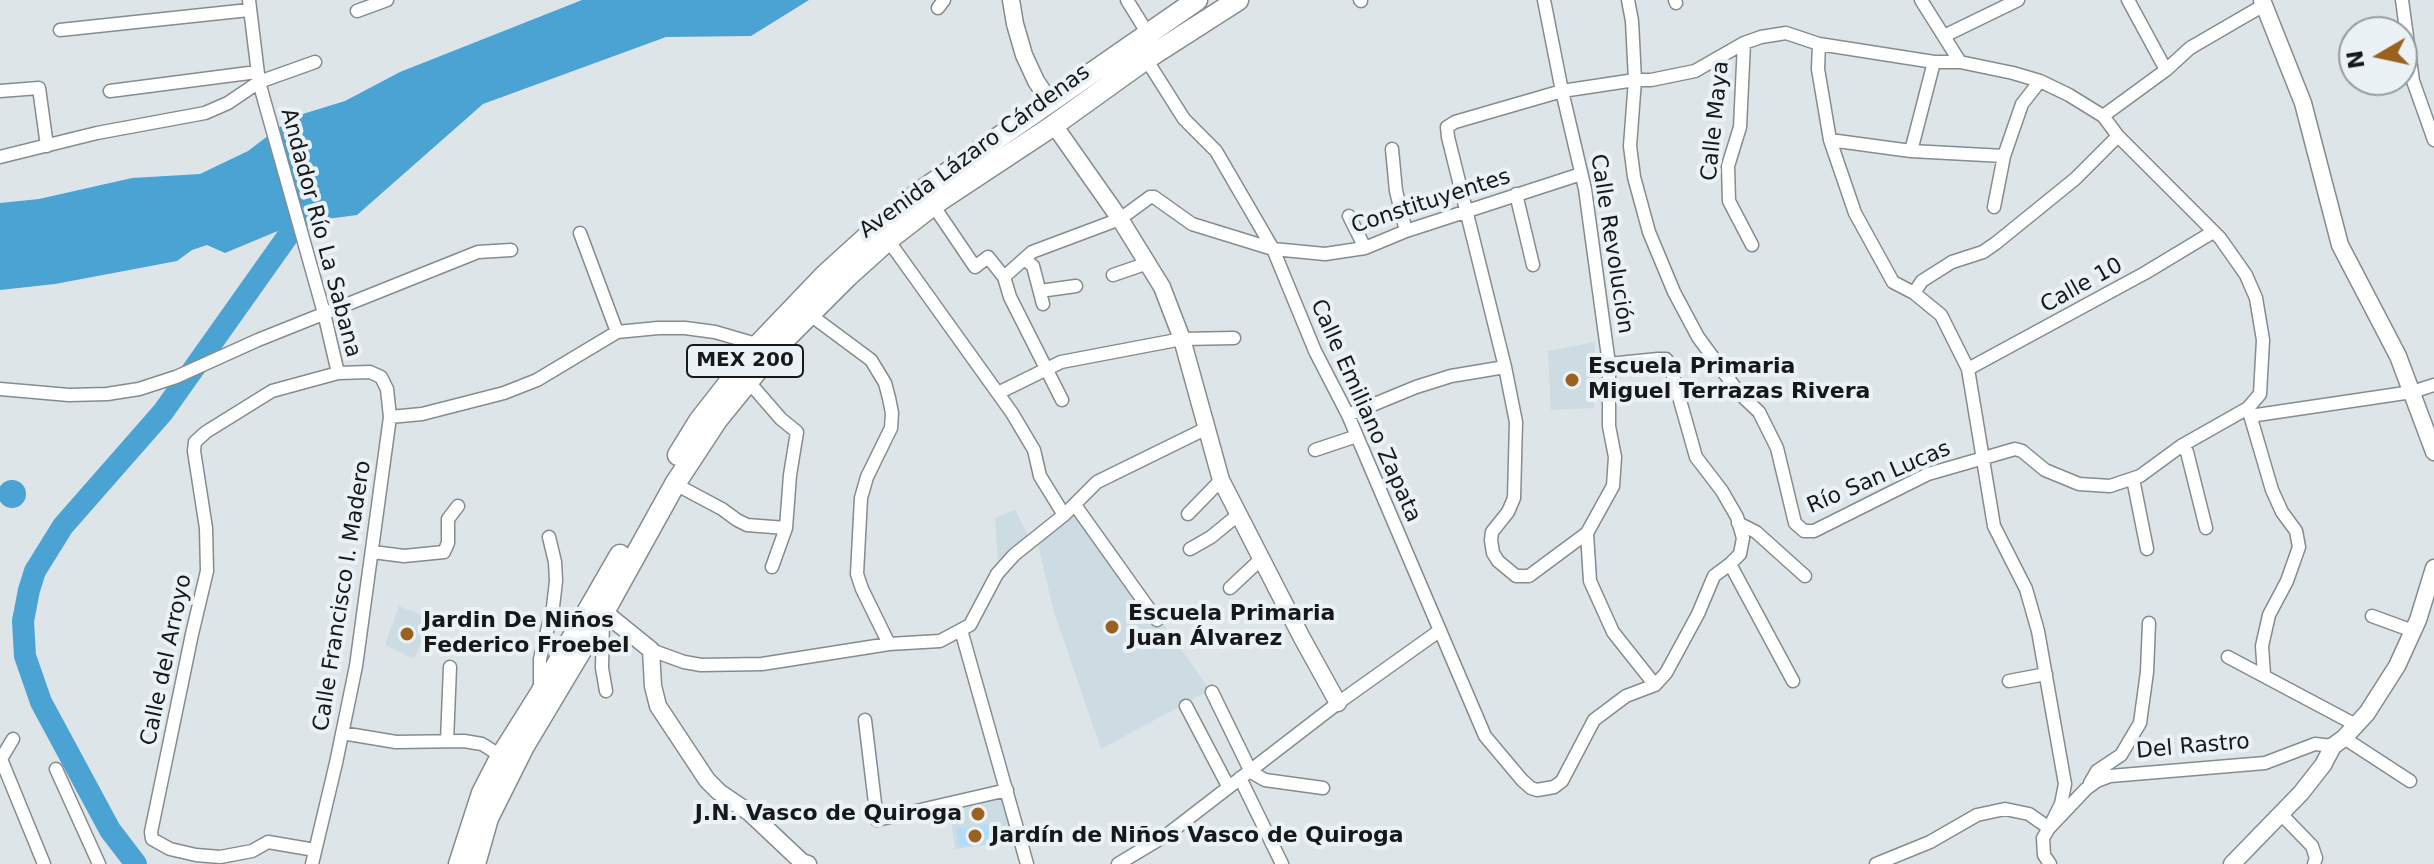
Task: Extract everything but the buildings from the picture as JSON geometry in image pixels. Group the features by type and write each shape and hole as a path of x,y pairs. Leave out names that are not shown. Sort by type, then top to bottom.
{"main road":[{"name":"Avenida Lázaro Cárdenas","path":"459,864 482,793 501,756 699,421 825,275 890,217 920,192 1197,0"},
{"name":"Avenida Lázaro Cárdenas","path":"475,864 488,818 524,746 604,612 675,484 717,420 748,381 766,347 809,314 888,240 933,205 1238,0"}],"street":[{"path":"357,11 387,0"},
{"path":"1011,0 1024,55 1050,102"},
{"path":"1127,0 1148,34"},
{"name":"Calle Revolución","path":"1505,367 1516,422 1516,478 1514,498 1508,512 1492,532 1491,540 1493,553 1503,566 1516,576 1529,576 1587,533 1613,486 1615,457 1609,426 1609,364 1581,174 1544,0"},
{"path":"1628,0 1635,80"},
{"path":"1921,0 1960,62"},
{"path":"1944,36 2018,0"},
{"path":"2128,0 2166,70"},
{"path":"2402,0 2413,81 2434,140"},
{"path":"2103,116 2166,70 2190,48 2263,2 2303,103 2340,245 2398,356 2434,452"},
{"path":"60,30 249,5"},
{"name":"Andador Río La Sabana","path":"249,5 264,103 338,373"},
{"path":"1348,415 1451,376 1505,367 1448,137 1447,127 1455,122 1562,91 1695,71 1744,43 1786,33 1819,44 1934,62 1960,62 2013,73 2040,81 2103,116 2118,136 2220,238 2246,275 2256,298 2263,340 2260,394 2249,412 2272,490 2282,512 2296,531 2299,547 2287,581 2269,615 2262,646 2264,675"},
{"name":"Calle Maya","path":"1744,43 1740,127 1728,166 1729,201 1752,245"},
{"path":"1819,44 1818,69 1830,140 1855,213 1893,282 1914,293 1941,315 1968,369 1994,526 2026,589 2038,631 2065,784 2061,804 2043,838 2044,855 2050,864"},
{"name":"Calle Emiliano Zapata","path":"1146,59 1184,119 1216,151 1273,249 1315,351 1348,415 1485,736 1531,788 1554,787 1562,781 1594,720 1626,696 1655,685"},
{"path":"110,91 258,77 315,62"},
{"path":"1911,151 1934,62"},
{"path":"0,157 97,133 205,113 228,103 258,77"},
{"name":"Río San Lucas","path":"1635,80 1630,146 1634,177 1649,232 1674,292 1698,337 1739,393 1759,412 1777,448 1795,523 1804,531 1814,531 1928,474 1981,458"},
{"path":"1994,207 2004,156 2022,104 2040,81"},
{"path":"0,91 39,88 47,146"},
{"path":"1054,125 1120,219 1162,287 1182,339 1221,480 1338,703"},
{"path":"1914,293 1922,281 1952,262 1983,252 1996,243 2075,179 2118,136"},
{"path":"1830,140 1911,151 2004,156"},
{"path":"1392,149 1396,191 1406,231"},
{"name":"Constituyentes","path":"1120,219 1148,198 1154,197 1192,224 1273,249 1325,254 1365,248 1406,231 1581,174"},
{"path":"1516,194 1533,265"},
{"path":"933,205 975,266 988,257 1004,277 1010,297 1062,400"},
{"path":"1349,216 1365,248"},
{"path":"1004,277 1024,259 1046,246 1120,219"},
{"name":"Calle 10","path":"1968,369 2120,287 2213,232"},
{"path":"580,233 617,332"},
{"path":"888,240 998,393 1034,450 1040,476 1064,515"},
{"path":"0,389 82,395 139,389 176,377 258,340 478,252 511,250"},
{"path":"1024,259 1033,266 1042,298 1076,286"},
{"path":"1113,275 1148,263"},
{"path":"809,314 871,360 885,383 889,398 891,428 867,477 861,498 857,574 889,644"},
{"path":"390,417 468,404 526,385 617,332 685,328 715,332 766,347"},
{"path":"998,393 1061,362 1182,339 1234,338"},
{"path":"1587,533 1590,581 1613,632 1655,685 1666,673 1698,614 1714,576 1740,554 1743,538 1722,491 1696,457 1666,359 1609,364"},
{"name":"Calle Francisco I. Madero","path":"312,864 356,666 390,417 387,389 381,377 370,372 338,373"},
{"name":"Calle del Arroyo","path":"315,850 268,842 252,851 220,857 196,855 170,849 152,839 151,832 207,571 206,528 195,442 272,391 338,373"},
{"path":"748,381 797,432 786,528 772,567"},
{"path":"1981,458 2015,449 2045,470 2079,484 2110,486 2136,478 2181,446 2249,412 2412,392 2434,385"},
{"path":"604,612 651,650 701,665 762,664 889,644 940,641 970,625 997,574 1014,555 1064,515 1097,482 1207,428"},
{"path":"1315,450 1357,436"},
{"path":"2181,446 2187,452 2206,528"},
{"path":"2136,478 2147,549"},
{"path":"1188,514 1221,480"},
{"path":"675,484 747,525 786,528"},
{"path":"1075,505 1157,620"},
{"path":"373,552 404,556 444,552 448,543 448,519 458,506"},
{"path":"1190,549 1211,537 1239,514"},
{"path":"1738,523 1756,532 1805,576"},
{"path":"540,694 540,659 556,581 549,537"},
{"path":"1230,588 1262,558"},
{"path":"1730,564 1793,681"},
{"path":"2232,864 2281,814 2323,765 2338,742 2367,713 2397,666 2413,631 2434,568"},
{"path":"604,612 602,668 606,691"},
{"path":"2372,616 2413,631"},
{"path":"2086,789 2097,771 2121,755 2140,723 2147,672 2149,623"},
{"path":"961,630 1027,864"},
{"path":"1118,864 1168,834 1338,703 1439,631"},
{"path":"651,650 653,686 658,706 707,780 808,864"},
{"path":"2228,657 2356,725"},
{"path":"447,741 450,667"},
{"path":"2009,681 2046,674"},
{"path":"1212,692 1282,864"},
{"path":"1186,706 1228,786"},
{"path":"865,720 877,820 1007,790"},
{"path":"342,733 396,742 482,744 501,756"},
{"path":"13,739 0,760 44,864"},
{"path":"2338,742 2410,781"},
{"name":"Del Rastro","path":"2049,828 2086,789 2110,776 2265,763 2315,744 2338,742"},
{"path":"56,769 99,864"},
{"path":"1245,775 1323,788"},
{"path":"1883,862 1930,842 1977,815 2005,809 2029,814 2049,828"},
{"path":"2281,814 2312,846 2316,858 2314,864"}],"shaded area":[{"name":"Escuela Primaria Miguel Terrazas Rivera","path":"1595,342 1594,408 1551,410 1548,351"},
{"name":"Escuela Primaria Juan Álvarez","path":"1081,508 1210,690 1101,749 1053,609 1038,544"},
{"path":"1015,510 1029,537 998,564 995,518"},
{"name":"Jardin De Niños Federico Froebel","path":"399,606 431,623 414,659 385,645"},
{"path":"1004,797 1010,842 955,849 949,804"},
{"path":"994,824 996,841 959,847 956,829"}],"water":[{"path":"582,0 809,0 751,36 666,37 483,104 357,215 297,223 225,253 207,245 192,250 177,261 55,284 0,290 0,203 39,199 132,178 200,174 248,151 293,117 345,101 400,72"},
{"path":"12,480 22,484 26,494 22,504 12,508 2,504 -2,494 2,484"}],"waterway":[{"path":"136,864 110,830 41,702 25,656 23,621 29,590 35,571 63,526 163,412 297,223"}],"place":[{"name":"Escuela Primaria Miguel Terrazas Rivera","path":"1572,380"},
{"name":"Escuela Primaria Juan Álvarez","path":"1112,627"},
{"name":"Jardin De Niños Federico Froebel","path":"407,634"},
{"name":"J.N. Vasco de Quiroga","path":"978,814"},
{"name":"Jardín de Niños Vasco de Quiroga","path":"975,836"}]}
